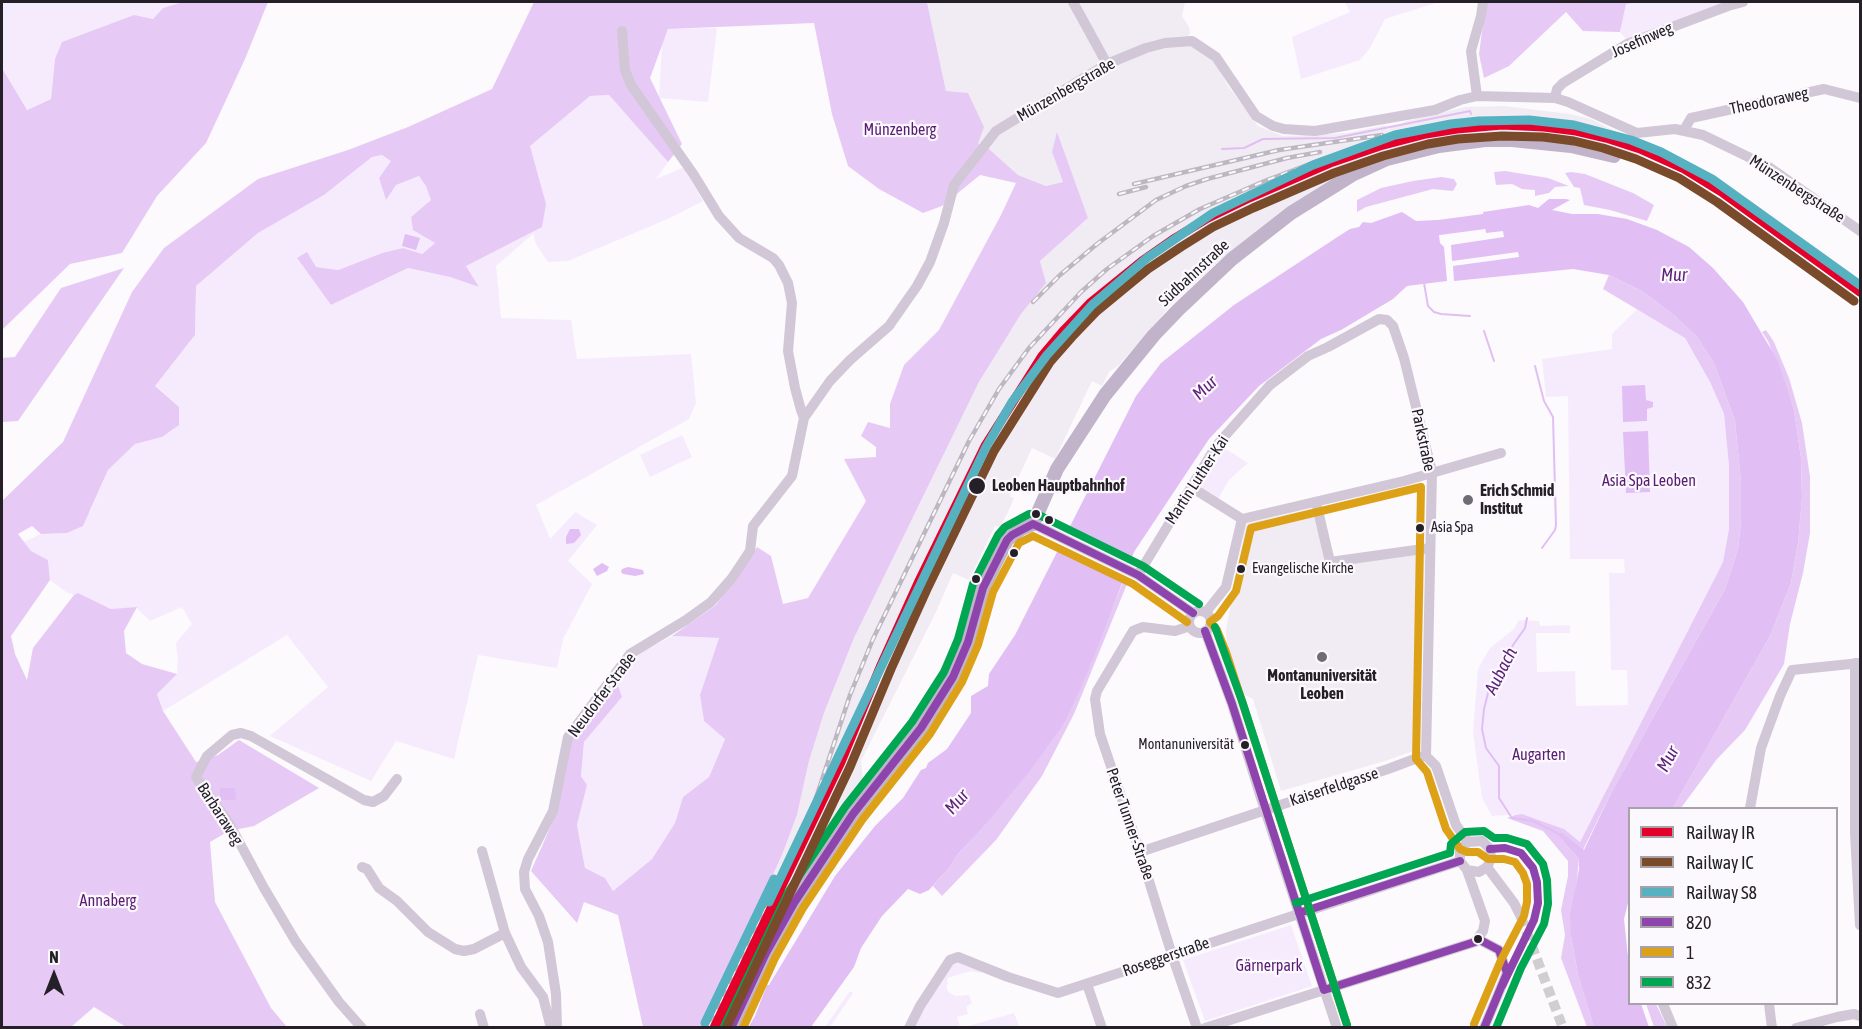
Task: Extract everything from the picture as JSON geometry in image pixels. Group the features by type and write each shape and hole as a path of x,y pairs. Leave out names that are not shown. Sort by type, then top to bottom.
{"main road":[{"name":"Südbahnstraße","path":"1033,524 1058,469 1105,395 1154,335 1232,259 1298,208 1352,175 1387,159 1439,146 1485,140 1536,141 1614,156"},
{"path":"731,1028 765,953 801,893 854,814 937,705 953,677 968,642 983,588 1007,540 1021,529 1033,524"}],"street":[{"path":"1073,2 1107,64"},
{"path":"1477,96 1471,51 1482,16 1483,2"},
{"name":"Josefinweg","path":"1554,98 1557,89 1563,83 1627,44 1717,9 1743,2"},
{"path":"622,31 625,70 631,85 679,153 719,216 739,238 773,258 788,283 792,303 788,351 795,388 804,417"},
{"name":"Münzenbergstraße","path":"804,417 830,381 889,326 918,286 930,262 944,223 954,185 996,131 1107,64 1165,43 1192,41 1216,57 1256,116 1265,123 1284,129 1315,131 1386,120 1435,110 1477,96 1554,98 1637,133 1668,129 1703,135 1769,166 1860,231"},
{"name":"Theodoraweg","path":"1684,130 1691,118 1824,89 1860,98"},
{"name":"Martin Luther-Kai","path":"1135,574 1216,446 1270,385 1308,356 1379,319 1387,320"},
{"name":"Parkstraße","path":"1387,320 1393,326 1404,358 1432,472 1426,756"},
{"name":"Neudorfer Straße","path":"557,1028 556,994 548,942 539,916 525,889 524,872 528,859 553,811 568,738 630,654 711,602 732,578 750,551 753,526 792,476 804,417"},
{"path":"1191,487 1242,519 1404,481 1502,453"},
{"path":"1316,502 1330,562 1430,548"},
{"path":"1206,612 1226,587 1242,519"},
{"path":"1033,524 1135,574 1193,613"},
{"path":"1205,631 1196,632 1190,626 1189,621 1193,613 1206,612 1211,620 1205,631 1232,704 1337,1028"},
{"name":"Peter Tunner-Straße","path":"1190,626 1175,631 1148,627 1138,628 1128,637 1097,691 1095,699 1100,734 1197,1028"},
{"path":"1750,807 1761,748 1792,670 1858,663 1855,833 1860,925"},
{"name":"Barbaraweg","path":"362,1028 339,1002 296,942 230,825 196,777 207,756 232,735 241,733 251,736 364,800 373,802 384,796 397,779"},
{"path":"1426,756 1436,766 1456,825 1468,842"},
{"name":"Kaiserfeldgasse","path":"1140,852 1426,756"},
{"path":"1206,1028 1475,942 1484,929 1485,921 1464,866 1460,850 1468,842 1482,841 1490,849 1491,859 1487,867 1479,872 1464,866"},
{"path":"482,851 505,933 521,967 543,997 551,1028"},
{"name":"Roseggerstraße","path":"909,1028 920,1006 950,960 958,957 990,965 1054,993 1064,992 1299,913 1464,866"},
{"path":"362,867 368,869 379,888 397,901 428,932 455,949 464,951 474,949 505,933"},
{"path":"1487,867 1503,887 1521,917"},
{"path":"1478,939 1498,951 1507,973 1484,1028"},
{"path":"1087,984 1102,1028"},
{"path":"1662,1005 1673,1028"},
{"path":"1769,1005 1773,1028"},
{"path":"480,1014 484,1028"},
{"path":"1796,1028 1837,1017 1854,1014 1860,1016"}],"shaded area":[{"path":"927,2 1185,2 1182,16 1189,27 1188,37 1214,60 1228,86 1258,126 1283,136 1347,133 1386,125 1387,130 1407,121 1465,107 1504,106 1570,114 1591,119 1649,148 1644,161 1616,150 1582,141 1512,133 1443,139 1393,150 1354,165 1293,204 1219,261 1171,305 1119,365 1109,372 1102,386 1092,381 1055,459 1032,448 1010,496 1014,498 1008,512 1000,527 995,526 969,580 953,573 935,614 861,761 864,790 861,797 725,1027 703,1028 782,855 797,815 809,761 824,713 854,638 979,382 1021,314 1045,283 1040,261 1088,218 1052,152 1063,182 1046,186 1018,175 988,148 978,144 946,91"},
{"name":"Montanuniversität Leoben","path":"1314,508 1328,565 1425,551 1422,639 1415,648 1414,701 1422,702 1419,749 1281,791 1253,699 1239,692 1227,648 1226,630 1246,523"}],"green space":[{"path":"2,2 183,2 163,8 153,19 134,16 55,59 51,99 26,110 2,68"},
{"path":"183,2 268,2 245,59 206,143 157,196 122,253 70,264 2,330 2,68 27,110 51,99 55,59 62,42 134,15 153,19 163,8"},
{"path":"534,2 927,2 946,91 968,93 984,127 978,144 988,148 1018,175 1046,186 1063,182 1052,152 1057,132 1088,218 1040,261 1046,283 1021,314 979,382 854,638 824,713 809,761 797,815 782,855 703,1027 643,1027 618,915 584,902 577,923 531,871 557,812 571,739 616,679 622,697 584,742 581,776 587,785 577,825 585,868 605,878 613,891 652,859 675,823 683,797 709,777 725,739 704,721 700,695 719,638 672,636 716,605 757,547 771,556 783,604 808,598 866,501 844,459 876,457 876,447 861,436 868,422 890,428 890,404 904,365 939,330 1016,183 980,175 942,206 923,213 879,189 848,166 832,114 814,23 668,29 650,78 682,144 668,162 609,95 590,96 530,146 546,204 542,227 466,266 479,287 450,277 408,268 331,305 297,258 307,252 316,267 338,270 382,253 403,248 422,254 435,243 413,230 411,217 431,200 426,186 419,176 396,185 386,200 379,178 391,161 382,155 372,157 324,195 258,233 196,286 195,335 155,386 179,407 179,425 162,437 135,444 108,470 83,526 67,533 41,534 32,526 18,534 31,551 48,560 50,580 11,636 15,654 27,680 33,648 74,595 78,593 111,609 137,607 124,631 126,653 142,664 177,674 157,694 163,711 196,762 218,755 239,740 319,788 254,826 229,831 210,842 215,902 271,1008 287,1027 126,1027 94,1007 71,1027 2,1028 2,501 63,442 132,292 164,248 258,179 348,150 408,127 492,89"},
{"path":"1345,2 1437,2 1385,19 1370,48 1360,60 1301,79 1292,37 1350,12"},
{"path":"1486,2 1637,2 1626,4 1620,32 1583,31 1566,12 1509,66 1484,78 1479,54"},
{"path":"1726,2 1626,39 1620,32 1626,3"},
{"path":"717,28 708,102 659,98 662,43 668,29"},
{"path":"609,95 668,162 656,179 685,167 703,201 670,218 568,261 548,262 536,244 533,234 496,266 501,318 571,320 577,359 691,354 696,403 689,419 536,505 550,539 575,512 597,525 568,561 592,584 563,639 557,668 478,655 454,759 396,741 371,781 270,736 328,687 287,635 163,711 157,694 177,674 176,643 192,624 182,607 150,621 137,608 111,609 78,593 74,595 66,592 50,580 48,560 31,551 24,542 41,534 67,533 90,512 108,470 135,444 162,437 179,407 155,386 195,335 196,286 258,233 324,195 372,157 382,155 392,161 379,178 386,199 396,185 419,176 427,186 431,200 411,217 413,229 435,243 421,254 403,248 382,253 337,270 316,267 297,258 331,305 408,268 450,277 479,287 466,266 539,177 529,146 590,96"},
{"path":"1505,171 1548,178 1569,186 1555,187 1549,193 1535,196 1535,190 1522,189 1512,184 1496,185 1494,172"},
{"path":"1565,173 1585,174 1633,193 1654,205 1647,221 1584,205 1580,188 1574,187"},
{"path":"1441,177 1454,179 1457,184 1453,191 1433,189 1366,207 1357,212 1357,200 1381,188"},
{"path":"124,268 18,421 2,422 2,358 15,357 61,288"},
{"path":"1609,275 1642,291 1675,316 1697,337 1714,363 1735,421 1741,482 1741,522 1738,549 1725,589 1611,793 1583,850 1563,833 1560,838 1579,859 1571,936 1578,975 1594,1027 1587,1027 1561,958 1565,935 1561,910 1568,876 1568,861 1543,831 1507,818 1522,814 1564,829 1580,842 1723,562 1729,529 1729,466 1724,414 1710,382 1685,338 1603,289"},
{"path":"1638,308 1685,338 1710,382 1724,414 1729,466 1729,529 1723,562 1580,842 1564,829 1522,814 1492,816 1482,798 1473,732 1478,669 1490,648 1514,629 1519,620 1539,621 1540,626 1570,625 1570,633 1536,633 1537,672 1575,671 1576,706 1628,705 1627,670 1611,670 1609,573 1625,573 1624,559 1570,559 1568,396 1546,397 1542,359 1612,349 1612,334"},
{"path":"1766,330 1774,342 1789,378 1802,423 1810,477 1810,533 1803,573 1790,624 1784,664 1745,730 1717,759 1682,807 1674,807 1770,636 1791,583 1798,543 1802,498 1801,458 1794,410 1768,341 1762,332"},
{"path":"682,435 692,457 650,477 640,455"},
{"path":"1224,448 1248,463 1229,480 1218,499 1199,488"},
{"path":"1123,582 1127,584 1074,714 1042,776 996,840 942,896 933,886 958,854 981,830 1066,721"},
{"path":"672,636 719,638 700,695 704,721 725,738 709,777 683,797 675,823 652,859 613,891 605,878 585,868 577,825 587,785 581,776 584,742 622,697 616,679 634,656"},
{"name":"Gärnerpark","path":"1291,925 1312,986 1205,1021 1183,960"},
{"path":"950,960 983,967 981,973 971,971 947,978 948,992 956,996 969,995 972,1003 966,1007 968,1014 957,1017 960,1027 909,1028"},
{"path":"850,991 853,993 830,1027 825,1027"},
{"path":"1646,1005 1656,1005 1667,1027 1654,1027"},
{"path":"1014,1013 1019,1026 965,1027"}],"water":[{"name":"Mur","path":"1549,199 1566,199 1570,200 1552,210 1627,219 1657,230 1689,247 1713,268 1743,302 1778,361 1794,410 1801,458 1802,498 1798,543 1791,583 1770,636 1674,807 1628,807 1628,903 1624,919 1628,957 1628,1005 1641,1005 1649,1027 1594,1027 1578,975 1571,936 1570,915 1579,859 1558,833 1563,833 1584,850 1611,793 1725,589 1738,549 1741,522 1741,482 1735,421 1714,363 1697,337 1675,316 1642,291 1609,275 1573,269 1454,281 1453,266 1519,257 1518,252 1452,261 1451,245 1504,237 1503,231 1486,233 1483,212 1529,205 1538,208"},
{"path":"1402,212 1416,221 1437,220 1440,243 1444,247 1447,281 1407,286 1393,299 1341,330 1321,339 1259,386 1209,439 1134,552 1091,664 1066,721 1029,772 929,890 920,894 908,889 882,916 861,948 854,967 811,1027 748,1028 767,985 835,876 875,826 903,798 921,770 947,749 971,713 971,696 988,686 989,674 1015,635 1136,396 1161,363 1234,305 1350,229 1359,227 1363,222 1371,223"},
{"path":"405,234 420,238 416,250 402,246"},
{"path":"1645,385 1646,400 1653,402 1653,407 1647,409 1647,421 1623,422 1622,386"},
{"path":"1648,431 1650,492 1626,493 1623,432"},
{"path":"570,529 579,529 581,535 574,543 566,544 566,537"},
{"path":"602,563 609,567 607,571 597,576 593,569"},
{"path":"628,567 643,570 644,574 635,576 621,572 622,569"},
{"path":"220,788 235,788 236,800 220,800"}],"pier":[{"path":"1064,529 1133,563 1126,581 1055,548"}],"waterway":[{"path":"1222,149 1244,148 1263,139 1335,138 1470,111 1471,114"},
{"name":"Mur","path":"1420,230 1503,219"},
{"path":"1424,283 1428,306 1434,312 1470,316"},
{"name":"Aubach","path":"1484,331 1494,361"},
{"name":"Aubach","path":"1535,366 1544,401 1553,417 1556,525 1542,548"},
{"name":"Aubach","path":"1527,618 1525,628 1490,685 1482,729 1486,748 1499,766 1499,798 1512,818 1533,821 1559,834"}],"tunnel":[{"path":"1521,917 1563,1028"}],"railway":[{"path":"1134,184 1279,150 1382,135"},
{"path":"708,1028 814,804 850,695 873,639 969,441 999,389 1029,348 1081,292 1107,269 1153,236 1200,209 1323,159 1420,135"},
{"path":"1033,302 1060,275 1097,244 1156,200 1207,179 1287,158 1320,152"},
{"path":"1119,194 1146,187"}],"rail line":[{"name":"S8","path":"769,902 986,447 1012,402 1047,355 1092,305 1147,258 1213,213 1313,165 1395,135 1479,121 1529,120 1574,125 1631,140 1661,152 1712,179 1860,285"},
{"name":"IR","path":"714,1028 841,762 918,583 985,446 1042,356 1064,330 1090,303 1175,238 1208,218 1249,198 1330,163 1380,146 1426,134 1457,129 1502,125 1544,127 1606,138 1640,149 1684,169 1723,193 1860,292"},
{"name":"IC","path":"726,1028 850,767 928,587 994,451 1050,362 1072,337 1097,311 1148,269 1181,247 1213,227 1253,208 1334,173 1383,156 1458,139 1502,136 1543,137 1603,148 1636,159 1679,178 1717,202 1854,301"},
{"name":"S8","path":"705,1023 774,879"}],"transit line":[{"name":"1","path":"1347,1025 1226,652 1217,630 1210,622 1218,616 1236,591 1251,528 1421,487 1416,759 1427,772 1446,829 1460,849 1467,852 1478,852 1488,859 1515,862 1527,884 1524,916 1501,960 1474,1024"},
{"name":"832","path":"721,1024 756,949 785,897 845,807 912,722 944,672 958,639 973,584 998,535 1005,527 1029,514 1037,514 1143,566 1199,604"},
{"name":"820","path":"731,1028 766,953 794,903 853,814 921,728 953,677 968,642 983,588 1007,540 1012,535 1033,524 1138,575 1193,613"},
{"name":"1","path":"743,1028 775,958 803,908 862,820 930,734 962,682 978,645 993,592 1019,543 1033,536 1133,584 1187,622"},
{"name":"832","path":"1215,627 1242,701 1347,1025"},
{"name":"820","path":"1205,631 1232,704 1324,990 1475,942 1478,939 1499,950 1507,973 1484,1028"},
{"name":"832","path":"1296,903 1450,853 1451,844 1465,832 1484,831 1494,838 1507,838 1527,844 1543,864 1547,880 1548,904 1544,924 1521,968 1496,1028"},
{"name":"820","path":"1490,849 1505,848 1521,853 1533,868 1537,882 1538,903 1534,920 1502,986"},
{"name":"820","path":"1299,913 1460,861"}],"place":[{"name":"Leoben Hauptbahnhof","path":"977,486"},
{"name":"Erich Schmid Institut","path":"1468,500"},
{"name":"Asia Spa","path":"1420,528"},
{"name":"Evangelische Kirche","path":"1241,569"},
{"name":"Montanuniversität Leoben","path":"1322,657"},
{"name":"Montanuniversität","path":"1245,745"}],"park label":[{"name":"Münzenberg","path":"900,130"},
{"name":"Asia Spa Leoben","path":"1649,481"},
{"name":"Augarten","path":"1539,755"},
{"name":"Annaberg","path":"108,901"}]}
